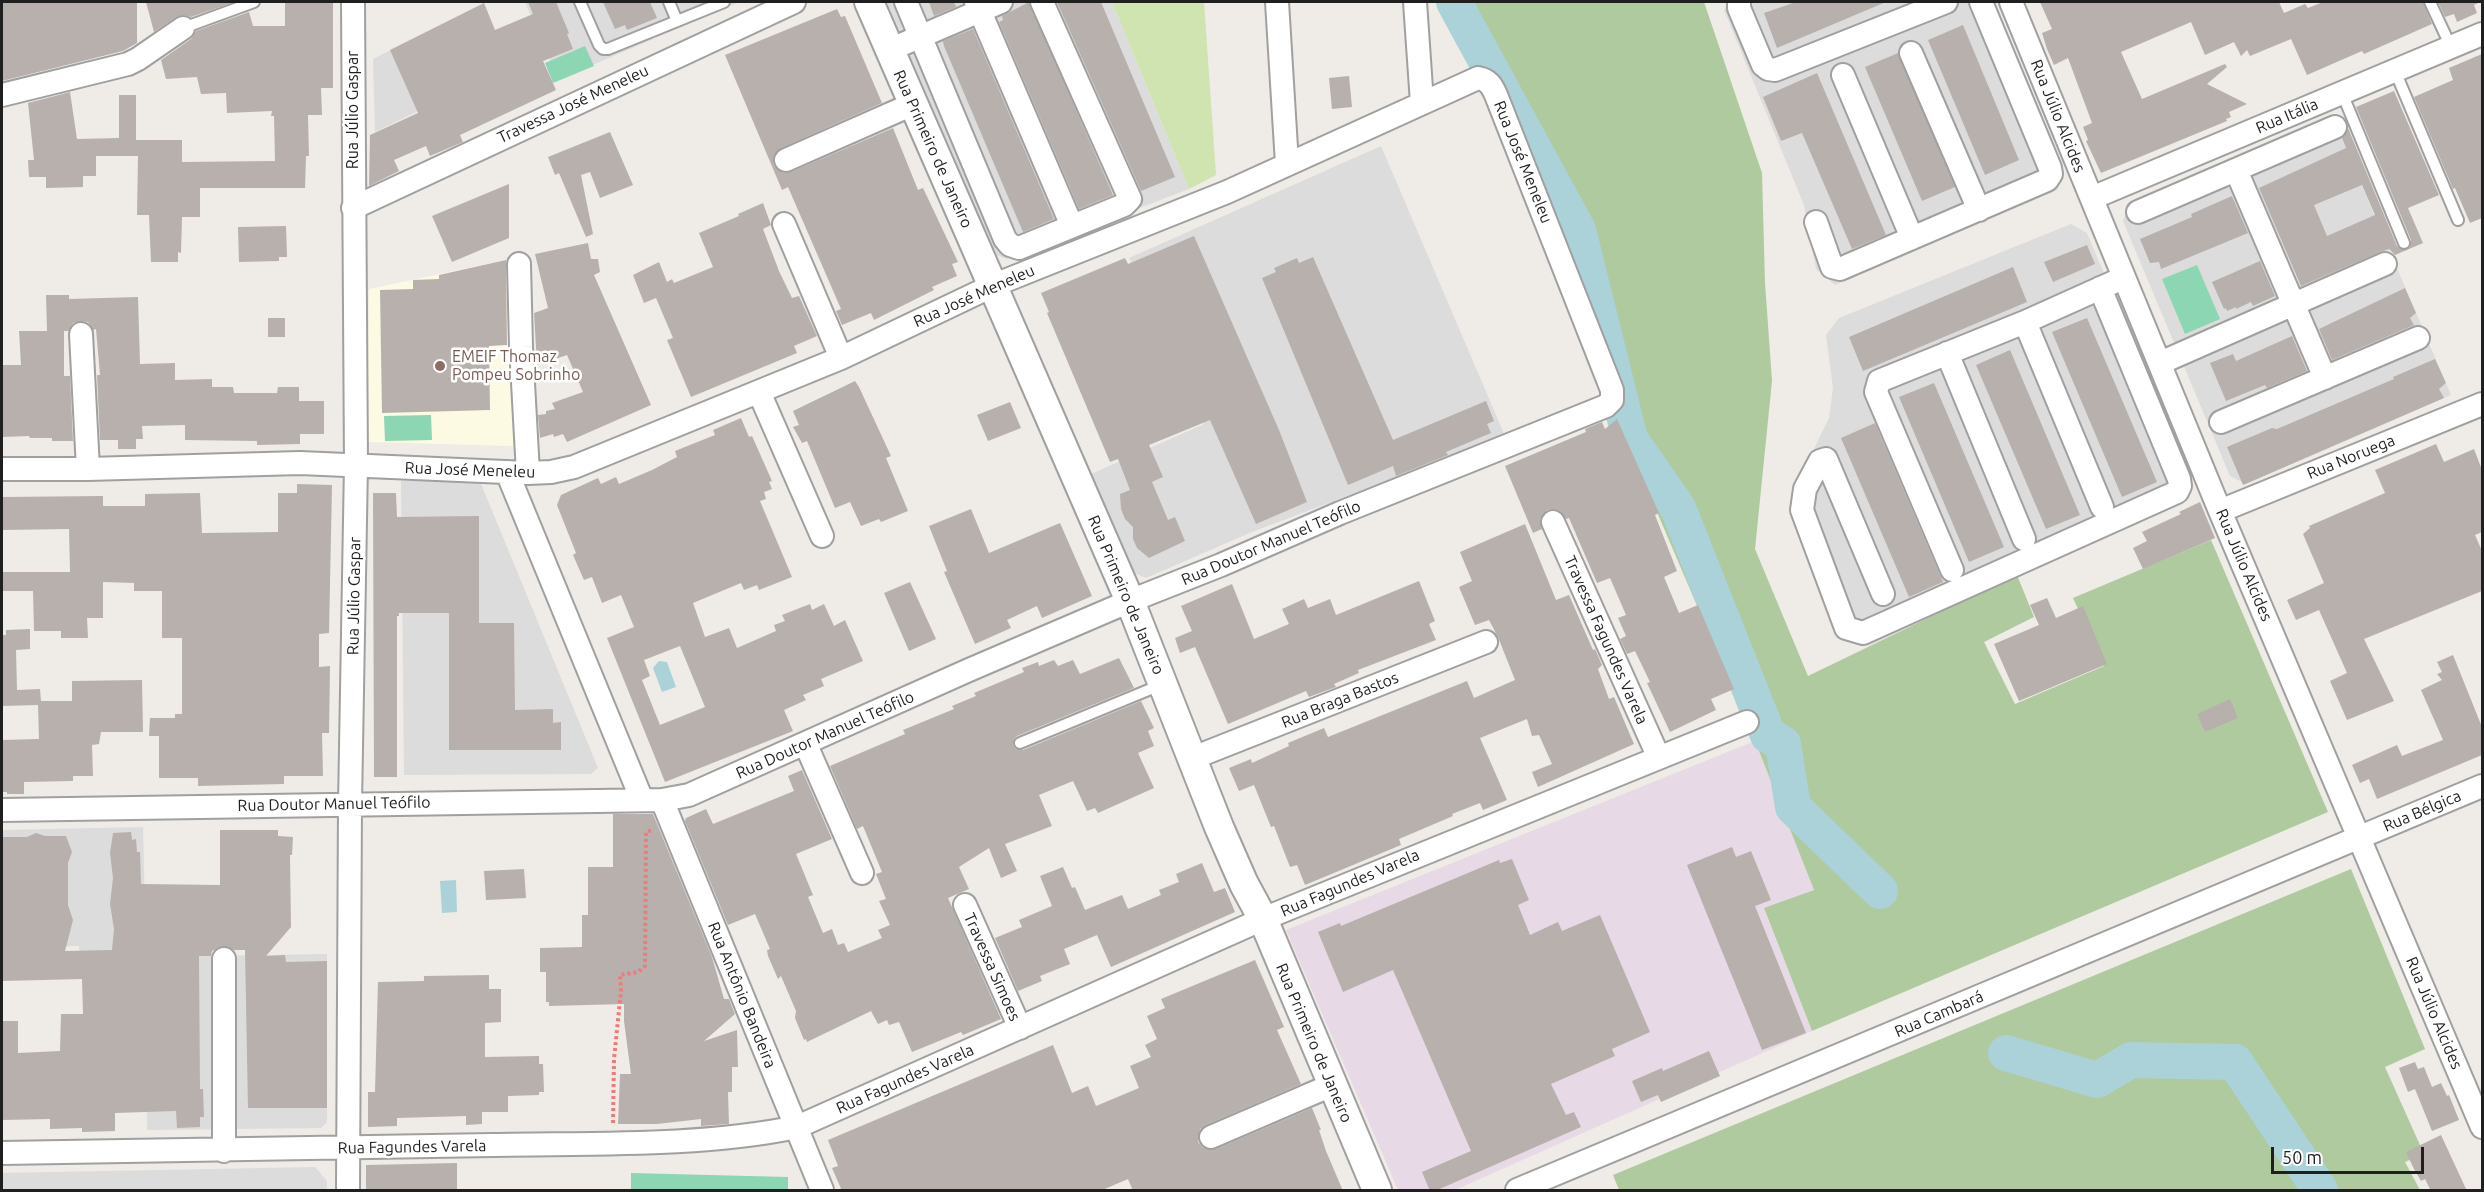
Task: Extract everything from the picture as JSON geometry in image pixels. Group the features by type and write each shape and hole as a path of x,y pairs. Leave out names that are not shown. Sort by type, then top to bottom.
{"street":[{"name":"Rua Júlio Gaspar","path":"348,1191 350,804 356,464 353,208 354,2"},
{"name":"Travessa José Meneleu","path":"353,208 766,7 794,2"},
{"name":"Rua Primeiro de Janeiro","path":"869,2 1130,601 1231,855 1263,919 1377,1191"},
{"path":"906,2 1005,239 1010,245 1019,248 1124,205 1130,199 1130,194 1042,2"},
{"path":"889,50 978,6 1001,2"},
{"path":"1277,2 1287,164"},
{"path":"1415,2 1422,103"},
{"path":"1739,2 1739,8 1762,65 1775,70 1946,2"},
{"path":"1816,222 1832,267 1840,269 2040,185 2047,180 2051,174 1981,2"},
{"name":"Rua Júlio Alcides","path":"2011,2 2220,511 2361,837 2482,1127"},
{"path":"978,6 1072,226"},
{"path":"2,95 128,63 138,59 183,28"},
{"name":"Rua Itália","path":"2092,198 2482,34"},
{"path":"1911,53 1979,210"},
{"path":"1843,75 1912,238"},
{"name":"Rua José Meneleu","path":"2,470 300,463 518,473 551,472 574,467 841,358 992,286 1227,192 1478,78 1484,79 1491,85 1612,390 1612,400 1595,411"},
{"path":"786,160 913,104"},
{"path":"2138,212 2335,127"},
{"path":"2236,170 2325,378"},
{"path":"784,224 841,358"},
{"name":"Rua Antônio Bandeira","path":"519,264 521,347 518,473 652,800 673,825 822,1191"},
{"path":"2160,363 2385,264"},
{"path":"1952,570 1875,388 1879,381 2025,322 2125,278"},
{"path":"1883,594 1826,459 1820,461 1805,489 1802,510 1846,628 1863,633 2177,492 2180,486 2179,479 2100,288"},
{"path":"2025,322 2102,507"},
{"path":"81,334 88,469"},
{"path":"2221,422 2418,338"},
{"path":"1947,353 2024,539"},
{"path":"759,392 822,536"},
{"name":"Rua Noruega","path":"2220,511 2482,404"},
{"name":"Rua Doutor Manuel Teófilo","path":"2,810 652,800 688,795 1130,601 1221,565 1340,513 1595,411"},
{"name":"Travessa Fagundes Varela","path":"1554,522 1659,758"},
{"name":"Rua Braga Bastos","path":"1193,758 1486,642"},
{"name":"Rua Fagundes Varela","path":"2,1153 613,1143 758,1135 796,1127 1263,919 1747,722"},
{"path":"806,744 862,873"},
{"name":"Rua Bélgica","path":"2361,837 2482,786"},
{"name":"Rua Cambará","path":"1518,1191 2361,837"},
{"name":"Travessa Simoes","path":"965,905 1020,1028"},
{"path":"224,959 224,1150"},
{"path":"1211,1137 1332,1085"}],"lane":[{"path":"183,28 254,2"},
{"path":"580,2 599,45 608,50 724,2"},
{"path":"669,2 677,21"},
{"path":"2430,2 2451,47"},
{"path":"2395,71 2458,220"},
{"path":"2342,93 2404,243"},
{"path":"1020,743 1163,684"}],"path":[{"path":"613,1143 614,1059 621,990 620,975 638,972 645,966 646,832 673,825"}],"shaded area":[{"path":"525,2 739,2 558,80"},
{"path":"885,2 1112,2 1189,189 1007,259 991,253"},
{"path":"1728,2 1990,2 2062,178 2057,190 1835,285 1816,269 1804,205 1724,10"},
{"path":"484,3 509,67 375,132 373,59"},
{"path":"2333,118 2451,395 2246,484 2230,476 2123,221 2129,204"},
{"path":"1381,146 1505,436 1252,532 1146,578 1132,572 1089,475 1204,424 1129,258"},
{"path":"2071,224 2087,233 2193,484 2189,499 1868,646 1839,630 1796,486 1829,418 1833,388 1826,335 1839,318"},
{"name":"EMEIF Thomaz Pompeu Sobrinho","path":"511,259 513,446 367,442 369,289"},
{"path":"479,479 598,768 591,774 404,775 401,481"},
{"path":"1755,741 1814,890 1764,909 1812,1031 1455,1190 1398,1190 1286,930"},
{"path":"143,827 146,957 327,954 327,1122 321,1128 147,1130 146,978 79,979 79,946 2,948 2,830"},
{"path":"315,1167 327,1181 327,1190 2,1190 2,1173"}],"green space":[{"path":"1112,2 1204,2 1216,175 1189,189"},
{"path":"1441,2 1704,2 1762,173 1765,283 1772,381 1755,549 1808,676 2017,575 2034,617 1984,642 2015,704 2104,666 2073,598 2211,540 2328,812 1812,1031 1764,908 1814,890 1755,741 1615,414 1528,189"},
{"path":"585,46 594,66 553,83 545,63"},
{"path":"2197,265 2220,319 2185,334 2162,279"},
{"path":"431,415 432,440 385,441 384,416"},
{"path":"2351,869 2425,1049 2385,1067 2424,1154 2405,1162 2420,1190 1619,1190 1613,1175"},
{"path":"631,1173 788,1177 788,1190 631,1190"}],"water":[{"path":"659,661 667,662 676,687 662,692 653,668"},
{"path":"456,880 457,912 442,913 440,881"}],"building":[{"path":"2,2 137,2 137,43 123,51 2,81"},
{"path":"146,2 234,2 191,17 183,15 176,17 154,32"},
{"path":"285,2 333,2 333,88 321,88 322,115 308,115 309,156 306,156 305,188 200,188 200,217 182,217 181,253 178,252 178,262 151,262 149,215 137,215 138,156 96,156 96,176 83,176 83,187 46,188 46,177 29,177 28,160 34,160 28,103 70,92 77,139 119,138 119,95 136,95 136,140 182,140 182,162 275,161 272,111 227,113 226,93 201,94 197,77 166,79 161,60 191,39 196,31 249,12 253,26 285,26"},
{"path":"528,2 556,2 569,33 567,34 573,49 543,61 556,90 460,135 463,142 430,156 426,146 394,160 399,171 369,186 370,135 418,113 390,50 484,3 495,30 533,14"},
{"path":"603,2 650,2 657,18 627,30 625,25 615,29"},
{"path":"929,2 954,2 956,7 934,16"},
{"path":"1029,2 1113,195 1079,209 999,22 1003,20 1002,16"},
{"path":"1057,2 1101,2 1175,177 1141,191"},
{"path":"1796,2 1886,2 1777,48 1764,13"},
{"path":"2040,2 2279,2 2284,13 2305,4 2308,8 2323,2 2423,2 2432,24 2364,54 2362,51 2307,75 2291,39 2250,56 2247,50 2241,56 2234,42 2205,55 2191,22 2121,52 2142,99 2225,64 2227,67 2207,84 2247,104 2229,112 2231,117 2226,119 2227,121 2101,173 2086,141 2088,140 2083,127 2092,123 2068,58 2054,65 2047,49 2042,33 2052,29"},
{"path":"2438,2 2480,2 2474,5 2477,13 2457,22 2454,14 2445,17"},
{"path":"837,9 841,17 845,16 882,103 781,148 773,158 774,166 784,173 791,172 893,128 918,190 923,188 958,262 952,264 957,276 932,287 934,290 874,320 871,313 842,325 836,311 841,309 788,187 782,190 725,55"},
{"path":"1963,25 2019,160 1985,175 1928,40"},
{"path":"973,29 1054,219 1023,232 944,46 943,41"},
{"path":"1898,53 1955,187 1922,201 1865,67"},
{"path":"2482,54 2482,218 2470,223 2414,97 2453,80 2449,68"},
{"path":"1817,73 1886,235 1852,249 1802,133 1781,141 1763,97"},
{"path":"1349,76 1352,107 1332,109 1329,78"},
{"path":"2394,91 2439,195 2408,208 2423,243 2395,255 2389,249 2380,252 2301,286 2259,188 2346,148 2342,138 2348,128 2397,246 2404,250 2410,247 2411,240 2356,107","holes":["2362,185 2375,215 2327,236 2314,205"]},
{"path":"610,132 633,185 600,198 590,172 581,175 593,234 586,237 559,173 555,175 548,157"},
{"path":"509,184 509,238 452,262 432,216"},
{"path":"2232,196 2248,233 2161,269 2159,262 2150,263 2140,239 2192,217 2191,214"},
{"path":"763,203 771,225 763,229 779,271 792,298 799,296 817,336 794,346 797,353 691,397 667,340 673,338 656,298 644,303 633,275 659,262 667,282 672,279 674,283 713,267 699,233"},
{"path":"286,226 287,257 279,257 279,261 239,262 238,227"},
{"path":"1194,236 1279,430 1307,502 1256,524 1210,420 1149,445 1163,477 1152,482 1168,520 1175,517 1185,541 1149,558 1137,548 1133,539 1133,527 1125,519 1121,509 1120,494 1130,490 1118,459 1110,462 1047,313 1049,312 1041,293 1125,258 1128,264"},
{"path":"588,243 591,259 598,259 600,272 594,275 651,405 567,442 563,434 540,438 538,415 555,409 552,403 583,392 567,355 537,365 534,313 548,308 535,254"},
{"path":"2087,245 2095,264 2053,282 2044,262"},
{"path":"1313,257 1393,440 1486,401 1494,421 1487,424 1491,433 1446,452 1448,455 1396,476 1393,466 1348,485 1262,278 1276,272 1274,268 1297,258 1299,263"},
{"name":"EMEIF Thomaz Pompeu Sobrinho","path":"506,260 507,345 489,346 490,410 382,413 380,290 413,289 413,280 439,279 439,275"},
{"path":"2260,261 2275,296 2253,306 2251,302 2236,309 2236,307 2227,311 2226,308 2224,309 2212,282"},
{"path":"2013,267 2027,302 1863,371 1849,337"},
{"path":"2405,288 2416,313 2410,318 2414,325 2332,360 2319,329"},
{"path":"46,295 69,295 69,299 138,297 140,364 175,363 175,380 212,379 212,387 233,387 234,393 277,393 278,387 299,387 299,401 324,401 324,434 300,434 300,444 257,445 257,441 185,440 185,425 142,426 143,439 136,439 136,449 118,449 118,440 100,440 97,375 100,375 96,329 93,330 88,322 81,321 73,323 68,331 64,331 64,376 70,376 73,441 52,441 52,438 30,438 29,436 2,437 2,365 21,365 19,331 47,331"},
{"path":"268,318 285,318 285,337 268,337"},
{"path":"2087,318 2157,482 2122,497 2052,332"},
{"path":"2292,336 2307,371 2267,388 2265,385 2226,401 2210,363 2233,354 2236,361"},
{"path":"2010,350 2080,515 2046,529 1976,365"},
{"path":"2435,359 2446,383 2439,389 2444,398 2243,485 2227,447 2272,428 2277,429"},
{"path":"855,381 891,456 886,458 908,511 881,522 879,519 861,526 850,502 835,508 807,441 802,443 793,427 799,425 793,411"},
{"path":"1934,383 2004,547 1969,562 1899,397"},
{"path":"1010,402 1021,428 988,441 977,415"},
{"path":"741,418 749,437 752,436 772,481 769,482 772,489 764,492 766,499 760,501 792,577 759,590 757,585 744,590 741,583 693,603 705,637 729,628 737,648 776,631 774,625 785,621 782,615 810,604 812,610 824,604 834,626 845,620 863,661 821,679 824,686 803,695 806,700 784,710 793,731 665,782 607,638 634,627 621,595 602,603 592,577 584,580 573,555 576,553 557,505 561,495 598,478 601,484 616,477 619,484 652,470 677,457 675,451 715,435 713,430","holes":["680,646 705,707 660,725 642,680 650,676 644,660"]},
{"path":"1617,419 1659,513 1655,515 1677,571 1664,577 1679,613 1698,605 1734,689 1711,699 1716,710 1670,732 1635,651 1627,654 1620,639 1626,636 1618,618 1626,615 1610,578 1597,583 1569,518 1566,519 1560,511 1547,510 1540,520 1542,529 1533,533 1505,466 1586,432 1585,429 1602,422 1605,429"},
{"path":"1875,423 1943,582 1909,597 1841,438"},
{"path":"2436,444 2444,462 2474,449 2482,470 2482,532 2475,535 2482,551 2482,591 2364,639 2394,701 2347,720 2330,681 2347,673 2319,610 2296,620 2287,600 2324,583 2303,534 2310,528 2309,526 2385,493 2375,470"},
{"path":"297,484 332,485 329,633 319,634 319,667 330,666 329,733 322,733 323,776 284,776 284,784 198,786 198,778 159,778 159,736 149,736 150,718 175,718 175,714 182,714 182,638 162,638 162,591 134,591 134,583 103,582 103,618 87,618 88,638 61,638 61,631 34,631 33,591 2,591 2,572 70,572 69,529 2,530 2,497 103,496 103,506 145,506 145,494 200,493 202,533 278,532 278,493 297,493"},
{"path":"373,493 396,493 397,517 479,516 479,623 514,623 515,710 553,709 553,723 561,722 561,750 449,750 449,613 399,613 397,616 397,777 374,777"},
{"path":"2200,502 2215,538 2143,569 2133,548 2147,541 2142,532 2181,514 2179,512"},
{"path":"971,509 989,553 1060,523 1092,596 1042,618 1037,606 1007,620 1011,628 975,644 944,572 947,571 929,526"},
{"path":"1525,524 1556,600 1569,595 1602,665 1598,669 1609,699 1614,697 1634,744 1538,787 1532,772 1552,764 1539,735 1532,736 1527,719 1480,738 1507,800 1483,810 1480,803 1452,814 1453,816 1399,839 1401,845 1305,885 1297,865 1290,867 1274,826 1271,827 1254,785 1239,791 1229,768 1251,759 1252,763 1289,746 1288,743 1324,728 1328,737 1467,681 1474,698 1515,680 1489,620 1475,625 1459,587 1472,581 1460,552"},
{"path":"1419,581 1435,621 1429,624 1436,640 1358,670 1359,673 1334,684 1336,687 1309,697 1306,691 1228,724 1195,647 1180,653 1175,638 1192,631 1181,606 1232,584 1254,639 1289,624 1282,609 1304,599 1308,608 1330,599 1336,615"},
{"path":"910,582 936,639 909,651 884,593"},
{"path":"2047,598 2056,618 2083,606 2107,664 2019,701 1994,644 2039,625 2030,605"},
{"path":"30,629 30,649 16,650 17,690 40,689 41,701 72,701 72,681 142,680 143,732 101,732 99,744 92,745 93,776 73,776 73,781 24,782 24,794 7,794 7,792 2,792 2,740 39,739 38,705 2,706 2,635 6,635 6,630"},
{"path":"2453,655 2482,727 2482,755 2377,799 2369,779 2360,783 2352,765 2397,745 2402,756 2443,740 2421,690 2442,680 2437,674 2442,672 2437,662"},
{"path":"1119,658 1134,688 1017,736 1013,745 1016,749 1023,750 1141,701 1154,728 1148,731 1154,746 1138,753 1154,788 1098,813 1095,808 1087,811 1073,781 1039,795 1052,826 1005,844 1017,871 1001,878 989,848 959,867 969,889 948,898 1001,1019 912,1052 899,1022 889,1025 887,1020 878,1024 871,1011 807,1042 806,1039 804,1040 795,1018 796,1011 781,976 778,979 768,956 767,950 770,949 755,914 728,925 685,821 686,818 706,809 713,824 794,791 788,776 802,770 832,839 796,854 813,895 808,897 823,933 832,929 838,945 844,943 848,952 882,938 878,930 890,925 879,901 886,899 876,874 882,872 863,826 857,829 830,766 905,734 903,730 954,709 952,706 976,696 974,693 1024,672 1022,668 1038,662 1039,666 1054,660 1058,666 1073,660 1080,674"},
{"path":"2230,699 2238,718 2205,732 2197,714"},
{"path":"613,814 653,814 712,957 724,999 729,999 735,1014 704,1041 737,1030 738,1067 732,1067 732,1092 728,1092 729,1124 701,1126 701,1119 657,1124 618,1124 620,1074 631,1074 624,1004 549,1006 549,1002 546,1002 546,972 540,972 540,948 582,947 582,915 588,915 588,867 613,867"},
{"path":"220,830 278,830 278,836 293,837 292,855 290,855 291,927 266,956 285,955 286,962 327,961 327,1108 248,1108 245,950 234,950 223,946 212,951 211,956 199,956 200,1089 203,1089 204,1117 200,1117 200,1127 177,1128 176,1111 115,1113 115,1131 82,1132 82,1128 50,1129 50,1119 2,1120 2,1021 18,1021 18,1053 60,1051 61,1014 83,1014 82,979 2,981 2,837 27,837 36,833 45,836 66,836 72,852 68,863 68,905 73,920 65,951 112,950 114,929 110,904 113,878 110,853 113,833 131,832 132,840 136,839 137,852 140,852 141,884 220,885"},
{"path":"1732,847 1736,857 1751,851 1771,900 1755,906 1806,1033 1762,1050 1687,865"},
{"path":"1512,859 1529,900 1518,905 1530,935 1558,922 1562,931 1600,915 1650,1032 1612,1049 1615,1056 1551,1084 1566,1115 1574,1112 1581,1127 1435,1191 1430,1191 1422,1172 1471,1151 1393,970 1343,992 1318,932 1340,923 1341,926 1499,860 1500,863"},
{"path":"1202,863 1214,892 1225,888 1235,912 1111,967 1097,935 1064,949 1070,964 1040,976 1042,981 1018,991 995,938 1022,927 1019,920 1052,906 1040,876 1063,867 1085,910 1122,895 1128,909 1161,895 1159,890 1179,882 1176,874"},
{"path":"524,869 526,898 486,900 484,871"},
{"path":"1255,960 1284,1027 1277,1030 1301,1084 1206,1125 1200,1129 1198,1142 1203,1148 1216,1149 1312,1108 1326,1151 1343,1191 1133,1191 1128,1179 1100,1191 842,1191 832,1168 838,1166 828,1140 1053,1045 1072,1093 1088,1086 1096,1106 1139,1088 1130,1066 1151,1057 1145,1045 1157,1039 1147,1016 1165,1008 1161,999"},
{"path":"489,975 489,989 501,989 501,1022 485,1023 485,1057 539,1056 539,1064 543,1064 544,1092 539,1092 539,1095 508,1096 508,1112 482,1112 482,1124 466,1125 466,1116 397,1118 397,1126 368,1127 368,1092 375,1092 378,982 424,981 424,976"},
{"path":"1709,1051 1720,1076 1661,1102 1658,1095 1641,1102 1632,1081 1662,1068 1663,1071"},
{"path":"2415,1062 2418,1069 2424,1067 2432,1087 2441,1083 2447,1096 2449,1095 2459,1120 2432,1131 2415,1089 2408,1092 2399,1068"},
{"path":"2441,1135 2467,1191 2431,1191 2425,1179 2421,1181 2406,1152"},
{"path":"457,1163 457,1191 366,1191 366,1165"}],"waterway":[{"path":"1454,2 1578,230 1630,439 1678,508 1768,735 1783,744 1793,807 1880,891"},
{"path":"2006,1053 2097,1080 2131,1060 2235,1062 2320,1190"}],"place":[{"name":"EMEIF Thomaz Pompeu Sobrinho","path":"440,366"}]}
